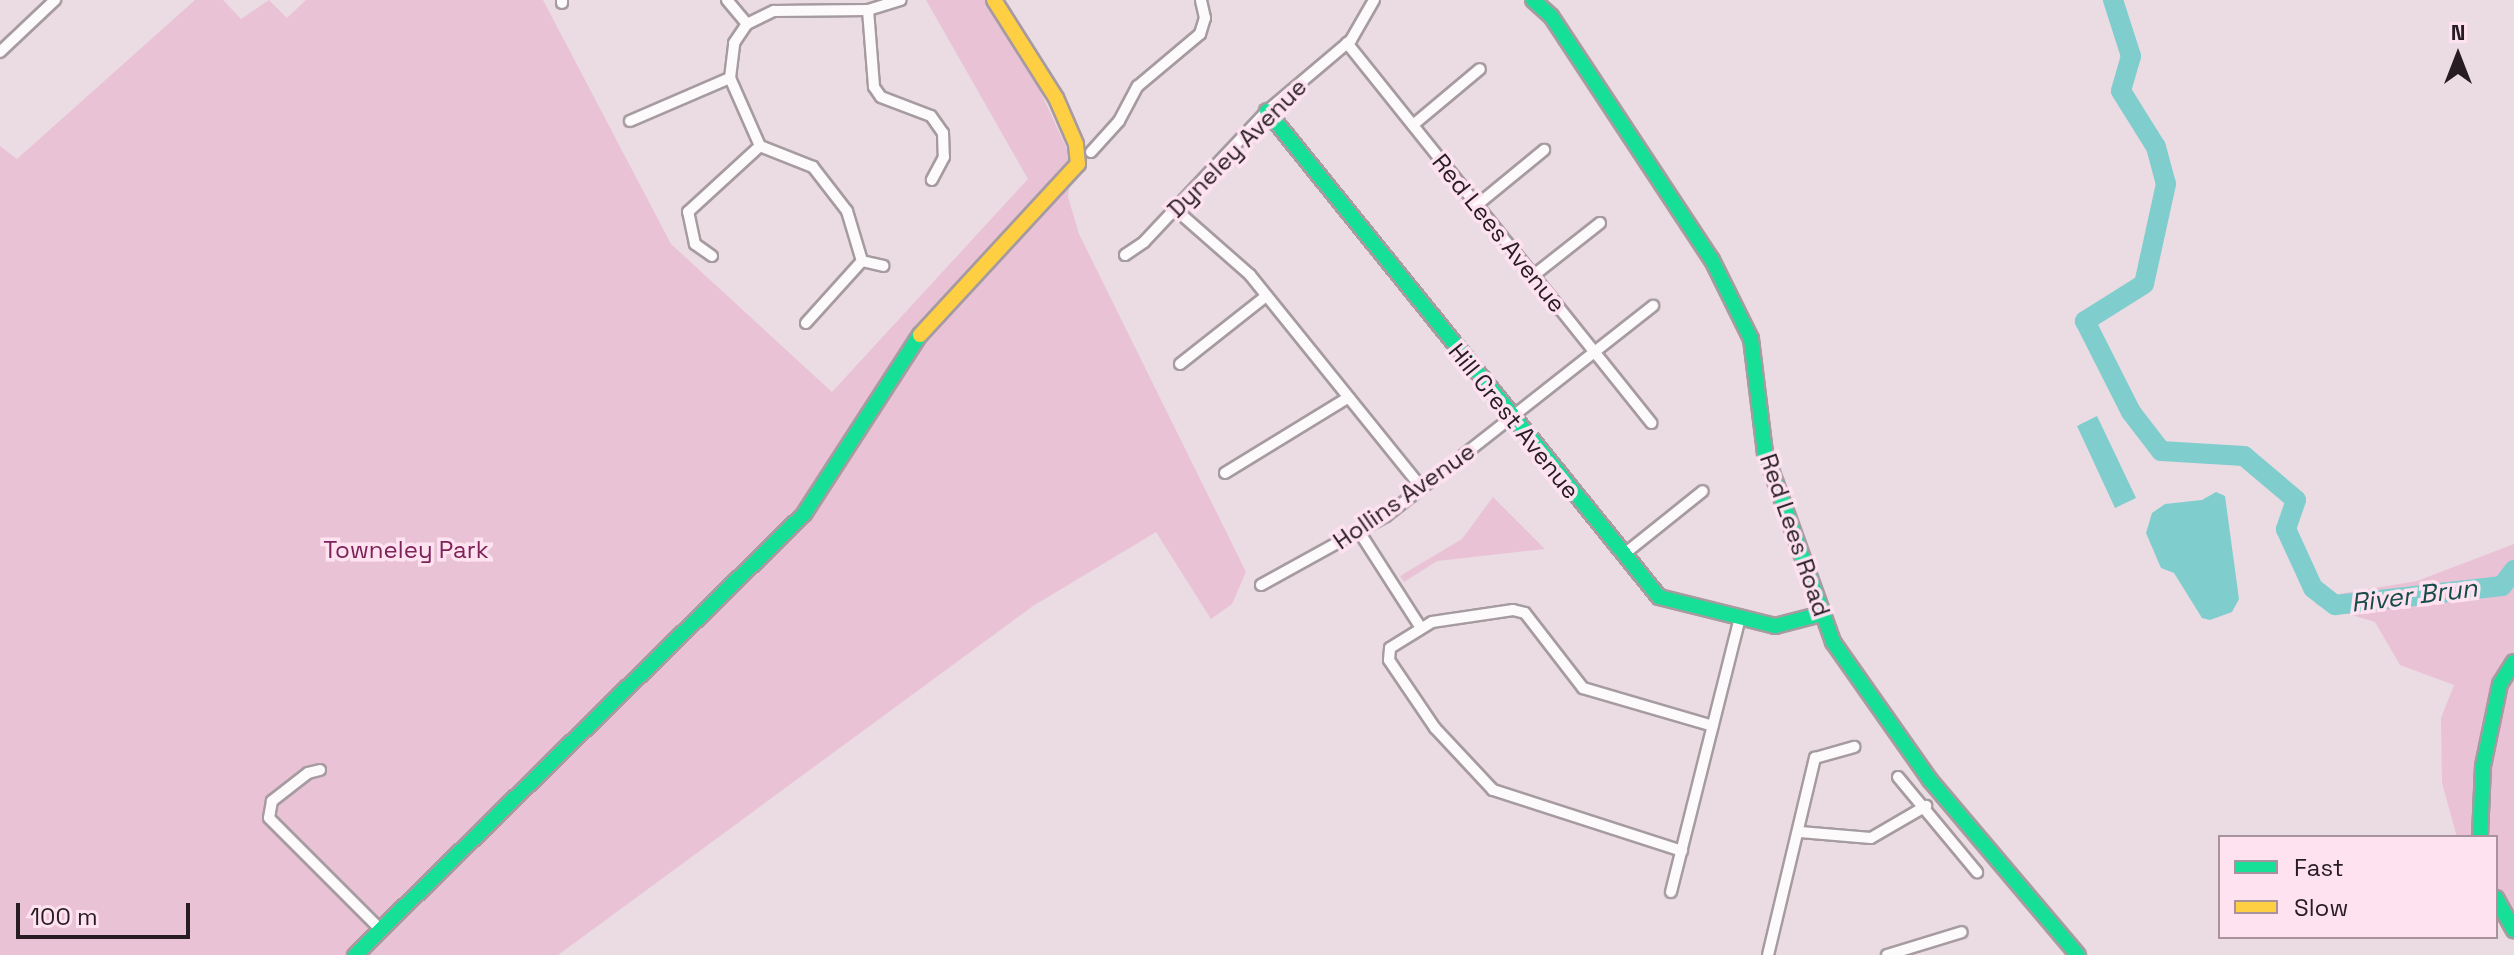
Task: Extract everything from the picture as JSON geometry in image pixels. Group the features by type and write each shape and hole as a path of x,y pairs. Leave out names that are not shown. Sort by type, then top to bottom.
{"street":[{"path":"0,52 55,0"},
{"path":"727,0 747,24"},
{"path":"862,261 847,211 813,167 760,146 730,78 734,43 747,24 774,11 811,5 868,10 900,0"},
{"path":"355,955 804,514 918,337 1078,164 1076,144 1056,98 994,0"},
{"path":"1091,152 1119,121 1138,86 1200,34 1205,18 1201,0"},
{"name":"Dyneley Avenue","path":"1125,255 1175,209 1267,111 1347,43 1374,0"},
{"name":"Red Lees Road","path":"1533,0 1551,16 1712,260 1751,339 1765,453 1833,642 1930,780 2078,955"},
{"path":"868,10 874,87 881,97 931,116 943,133 944,157 932,180"},
{"name":"Red Lees Avenue","path":"1347,43 1651,423"},
{"path":"1413,125 1480,69"},
{"path":"630,121 730,78"},
{"name":"Hill Crest Avenue","path":"1267,111 1511,418 1659,597 1775,626 1821,614"},
{"path":"712,256 695,244 688,212 760,146"},
{"path":"1477,205 1544,150"},
{"path":"1175,209 1266,296 1422,488"},
{"path":"1534,275 1600,223"},
{"path":"862,261 883,266"},
{"path":"806,323 862,261"},
{"path":"1180,364 1266,296"},
{"name":"Hollins Avenue","path":"1261,585 1360,533 1653,306"},
{"path":"1225,473 1349,397"},
{"path":"1623,555 1703,491"},
{"path":"1360,533 1421,628"},
{"path":"1682,851 1493,790 1435,728 1389,660 1390,648 1432,622 1513,610 1525,613 1583,688 1713,726"},
{"path":"1671,892 1740,618"},
{"path":"2480,835 2483,766 2500,684 2514,662"},
{"path":"1768,955 1800,832 1815,758 1854,747"},
{"path":"320,770 308,773 272,801 269,818 381,930"},
{"path":"1898,777 1977,872"},
{"path":"1800,832 1871,838 1925,807"},
{"path":"2498,902 2514,930"},
{"path":"1887,955 1962,932"}],"green space":[{"name":"Towneley Park","path":"195,0 223,0 241,19 269,0 287,18 306,0 543,0 671,244 832,392 1028,179 926,0 988,0 1025,58 1072,160 1068,197 1079,234 1246,572 1232,604 1211,619 1156,532 1033,606 558,955 0,955 0,146 17,159"},
{"path":"1493,497 1545,549 1437,561 1404,582 1400,576 1462,539"},
{"path":"2514,544 2514,920 2498,916 2498,835 2456,835 2442,783 2441,718 2454,685 2400,665 2375,622 2315,604 2333,595 2417,581"}],"water":[{"path":"2097,416 2136,498 2115,508 2077,426"},
{"path":"2216,492 2225,496 2239,599 2232,612 2210,620 2202,618 2174,573 2161,568 2146,533 2152,513 2165,504 2202,500"}],"waterway":[{"name":"River Brun","path":"2113,0 2131,56 2121,91 2156,147 2166,184 2144,284 2085,321 2131,412 2161,451 2244,456 2296,500 2286,529 2313,588 2335,605 2502,586 2514,570"}],"traffic: fast":[{"path":"1533,0 1551,16 1712,260 1751,339 1765,453 1833,642 1930,780 2078,955"},
{"path":"1267,111 1659,597 1775,626 1821,614"},
{"path":"355,955 804,514 920,335"},
{"path":"2480,835 2483,766 2500,684 2514,662"},
{"path":"2498,902 2514,930"}],"traffic: slow":[{"path":"920,335 1078,164 1076,144 1056,98 994,0"}]}
